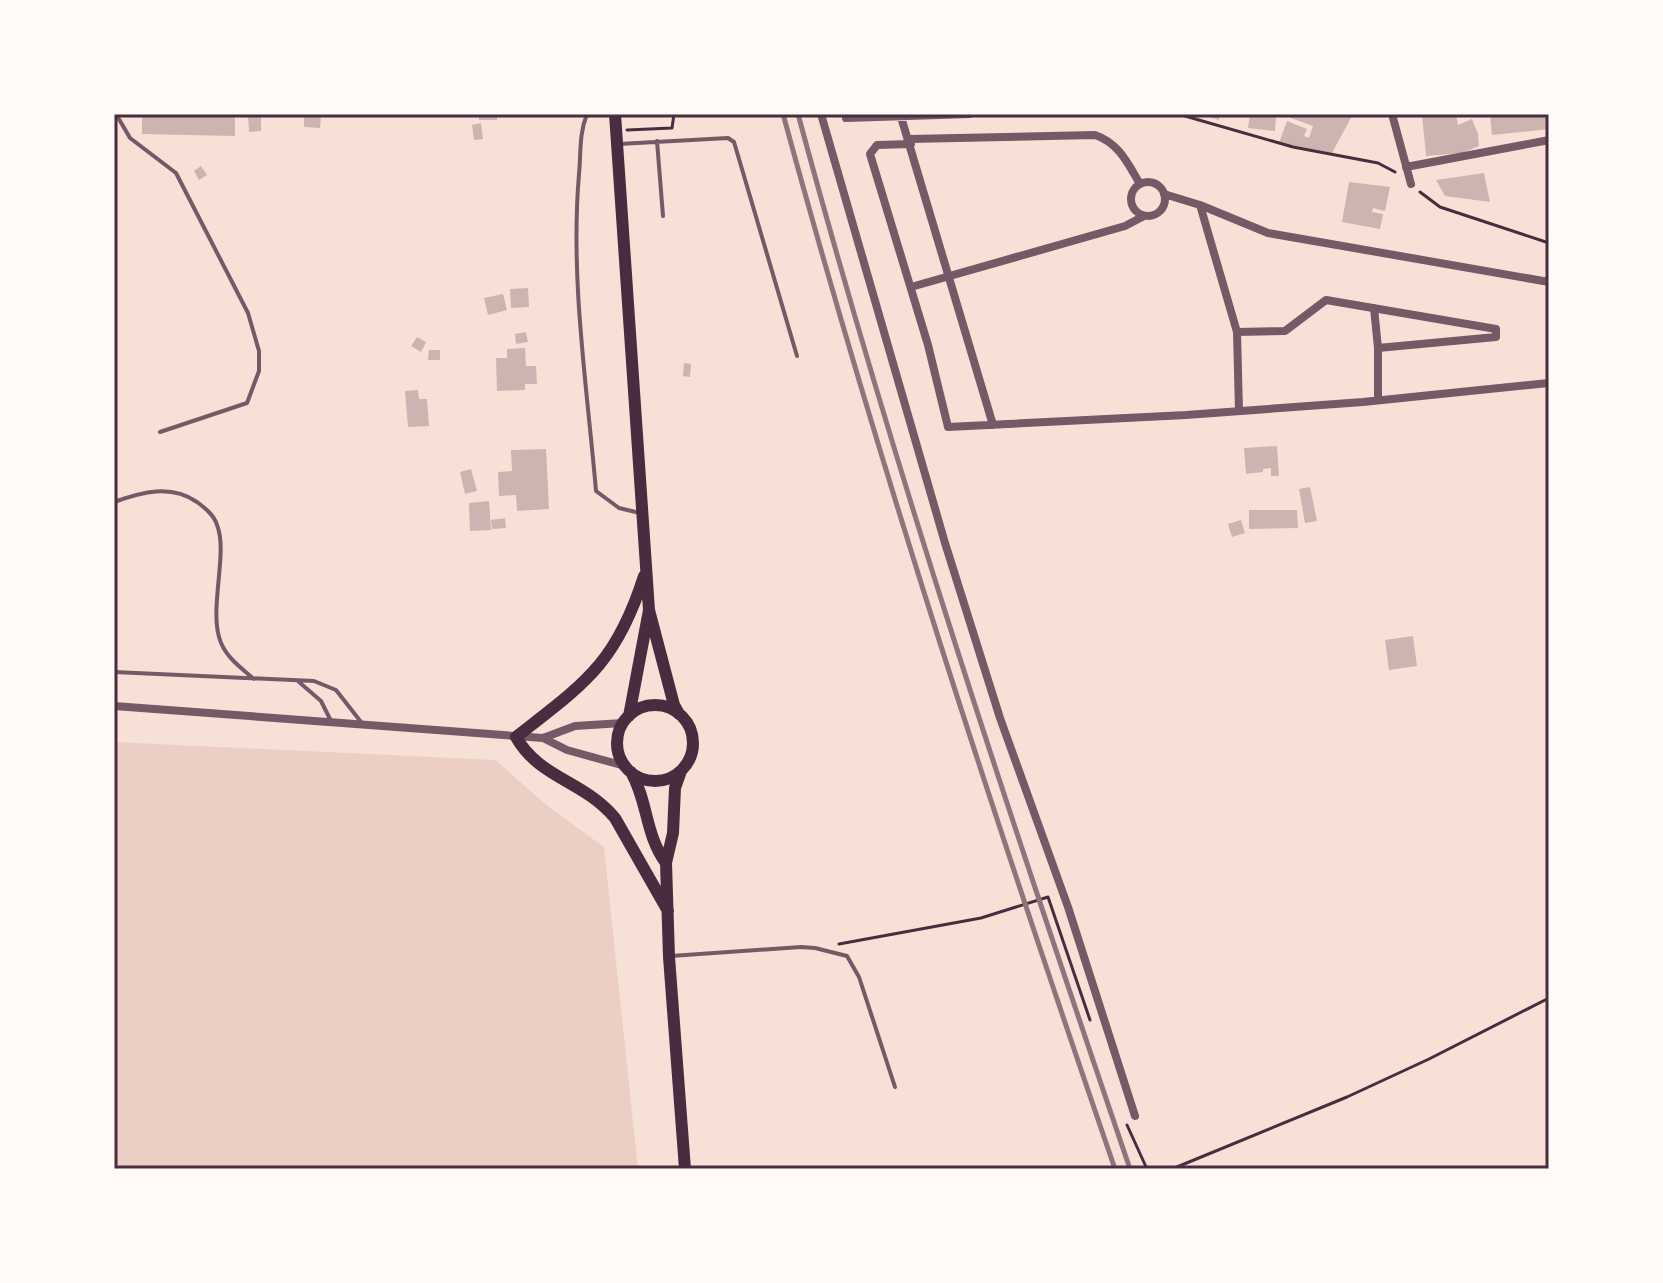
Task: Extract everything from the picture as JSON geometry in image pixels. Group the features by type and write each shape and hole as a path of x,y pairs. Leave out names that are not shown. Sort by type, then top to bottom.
{"main road":[{"path":"615,114 649,610 674,705 690,728 693,746 687,764 674,776 647,780 628,769"},
{"path":"646,569 632,612 605,660 583,684 516,737 542,767 586,791 615,818 668,911"},
{"path":"649,610 626,719 617,740 620,758 639,790 650,835 666,863"},
{"path":"626,719 636,710 654,705 679,714"},
{"path":"681,771 675,788 673,833 666,863 669,957 685,1169"}],"street":[{"path":"821,114 945,543 1000,718 1068,907 1135,1116"},
{"path":"846,118 970,114"},
{"path":"1392,114 1411,184"},
{"path":"901,117 993,425"},
{"path":"1140,184 1119,151 1109,141 1095,135 910,141 877,145 870,154 911,287 948,427 1239,411 1549,383"},
{"path":"1406,167 1549,140"},
{"path":"1144,216 1134,210 1131,199 1135,188 1151,183 1164,194 1268,233 1549,282"},
{"path":"911,287 1125,226 1160,210 1164,194"},
{"path":"1200,205 1237,332 1239,411"},
{"path":"1237,332 1285,331 1326,300 1496,329 1496,337 1378,348"},
{"path":"1374,308 1378,400"},
{"path":"114,706 543,738 575,726 626,719"},
{"path":"543,738 567,750 628,769"}],"lane":[{"path":"116,114 130,138 176,173 248,313 259,351 259,371 247,403 160,432"},
{"path":"587,114 581,129 575,210 596,491 619,508 642,514"},
{"path":"616,137 657,141 728,138 734,142 797,356"},
{"path":"657,141 663,216"},
{"path":"114,502 161,490 187,495 207,510 218,526 220,544 216,613 218,636 225,654 254,679"},
{"path":"114,672 314,681 329,685 364,726"},
{"path":"299,682 321,701 332,724"},
{"path":"669,957 801,947 847,956 859,977 895,1087"}],"path":[{"path":"616,137 672,128 674,114"},
{"path":"1178,114 1293,147 1378,163 1400,175 1440,207 1549,243"},
{"path":"847,942 981,918 1048,897 1095,1033"},
{"path":"1173,1168 1406,1070 1549,998"},
{"path":"1126,1123 1147,1169"}],"shaded area":[{"path":"114,742 495,760 549,807 604,847 638,1169 114,1169"}],"building":[{"path":"142,114 235,114 235,136 142,134"},
{"path":"261,114 261,131 249,132 248,115"},
{"path":"304,114 321,114 320,128 304,127"},
{"path":"479,114 497,114 497,120 479,120"},
{"path":"1199,114 1220,114 1219,120"},
{"path":"1250,114 1276,114 1275,131 1248,128"},
{"path":"1289,114 1353,114 1332,153 1279,143 1287,121 1307,129 1304,136 1309,138 1313,126 1288,117"},
{"path":"1422,114 1456,114 1458,125 1472,119 1479,146 1462,153 1426,156"},
{"path":"1490,114 1549,114 1549,129 1492,135"},
{"path":"481,123 483,139 474,140 472,125"},
{"path":"201,166 207,175 199,180 194,171"},
{"path":"1484,173 1490,202 1445,196 1436,180"},
{"path":"1349,182 1390,187 1385,211 1373,208 1372,212 1383,214 1380,229 1342,222"},
{"path":"528,288 529,307 511,308 510,289"},
{"path":"503,294 507,310 488,315 484,298"},
{"path":"526,332 528,342 516,344 515,334"},
{"path":"417,337 426,342 421,352 411,346"},
{"path":"525,348 526,366 536,366 537,384 525,384 525,390 497,391 496,358 507,358 507,349"},
{"path":"429,350 440,350 440,360 428,360"},
{"path":"684,363 691,364 690,377 683,376"},
{"path":"418,390 419,399 427,399 429,426 408,427 405,391"},
{"path":"1277,446 1279,476 1271,476 1271,468 1246,474 1244,448"},
{"path":"546,449 549,509 517,511 516,495 499,496 498,472 512,471 511,450"},
{"path":"471,469 477,491 465,494 460,472"},
{"path":"1310,487 1317,521 1305,523 1299,489"},
{"path":"489,501 491,530 470,531 469,503"},
{"path":"1249,510 1297,510 1298,528 1249,529"},
{"path":"505,518 506,528 492,529 491,520"},
{"path":"1241,520 1245,533 1232,537 1228,524"},
{"path":"1413,636 1417,666 1389,670 1385,640"}],"railway":[{"path":"783,114 859,380 940,644 1115,1169"},
{"path":"798,114 914,512 998,776 1130,1169"}]}
